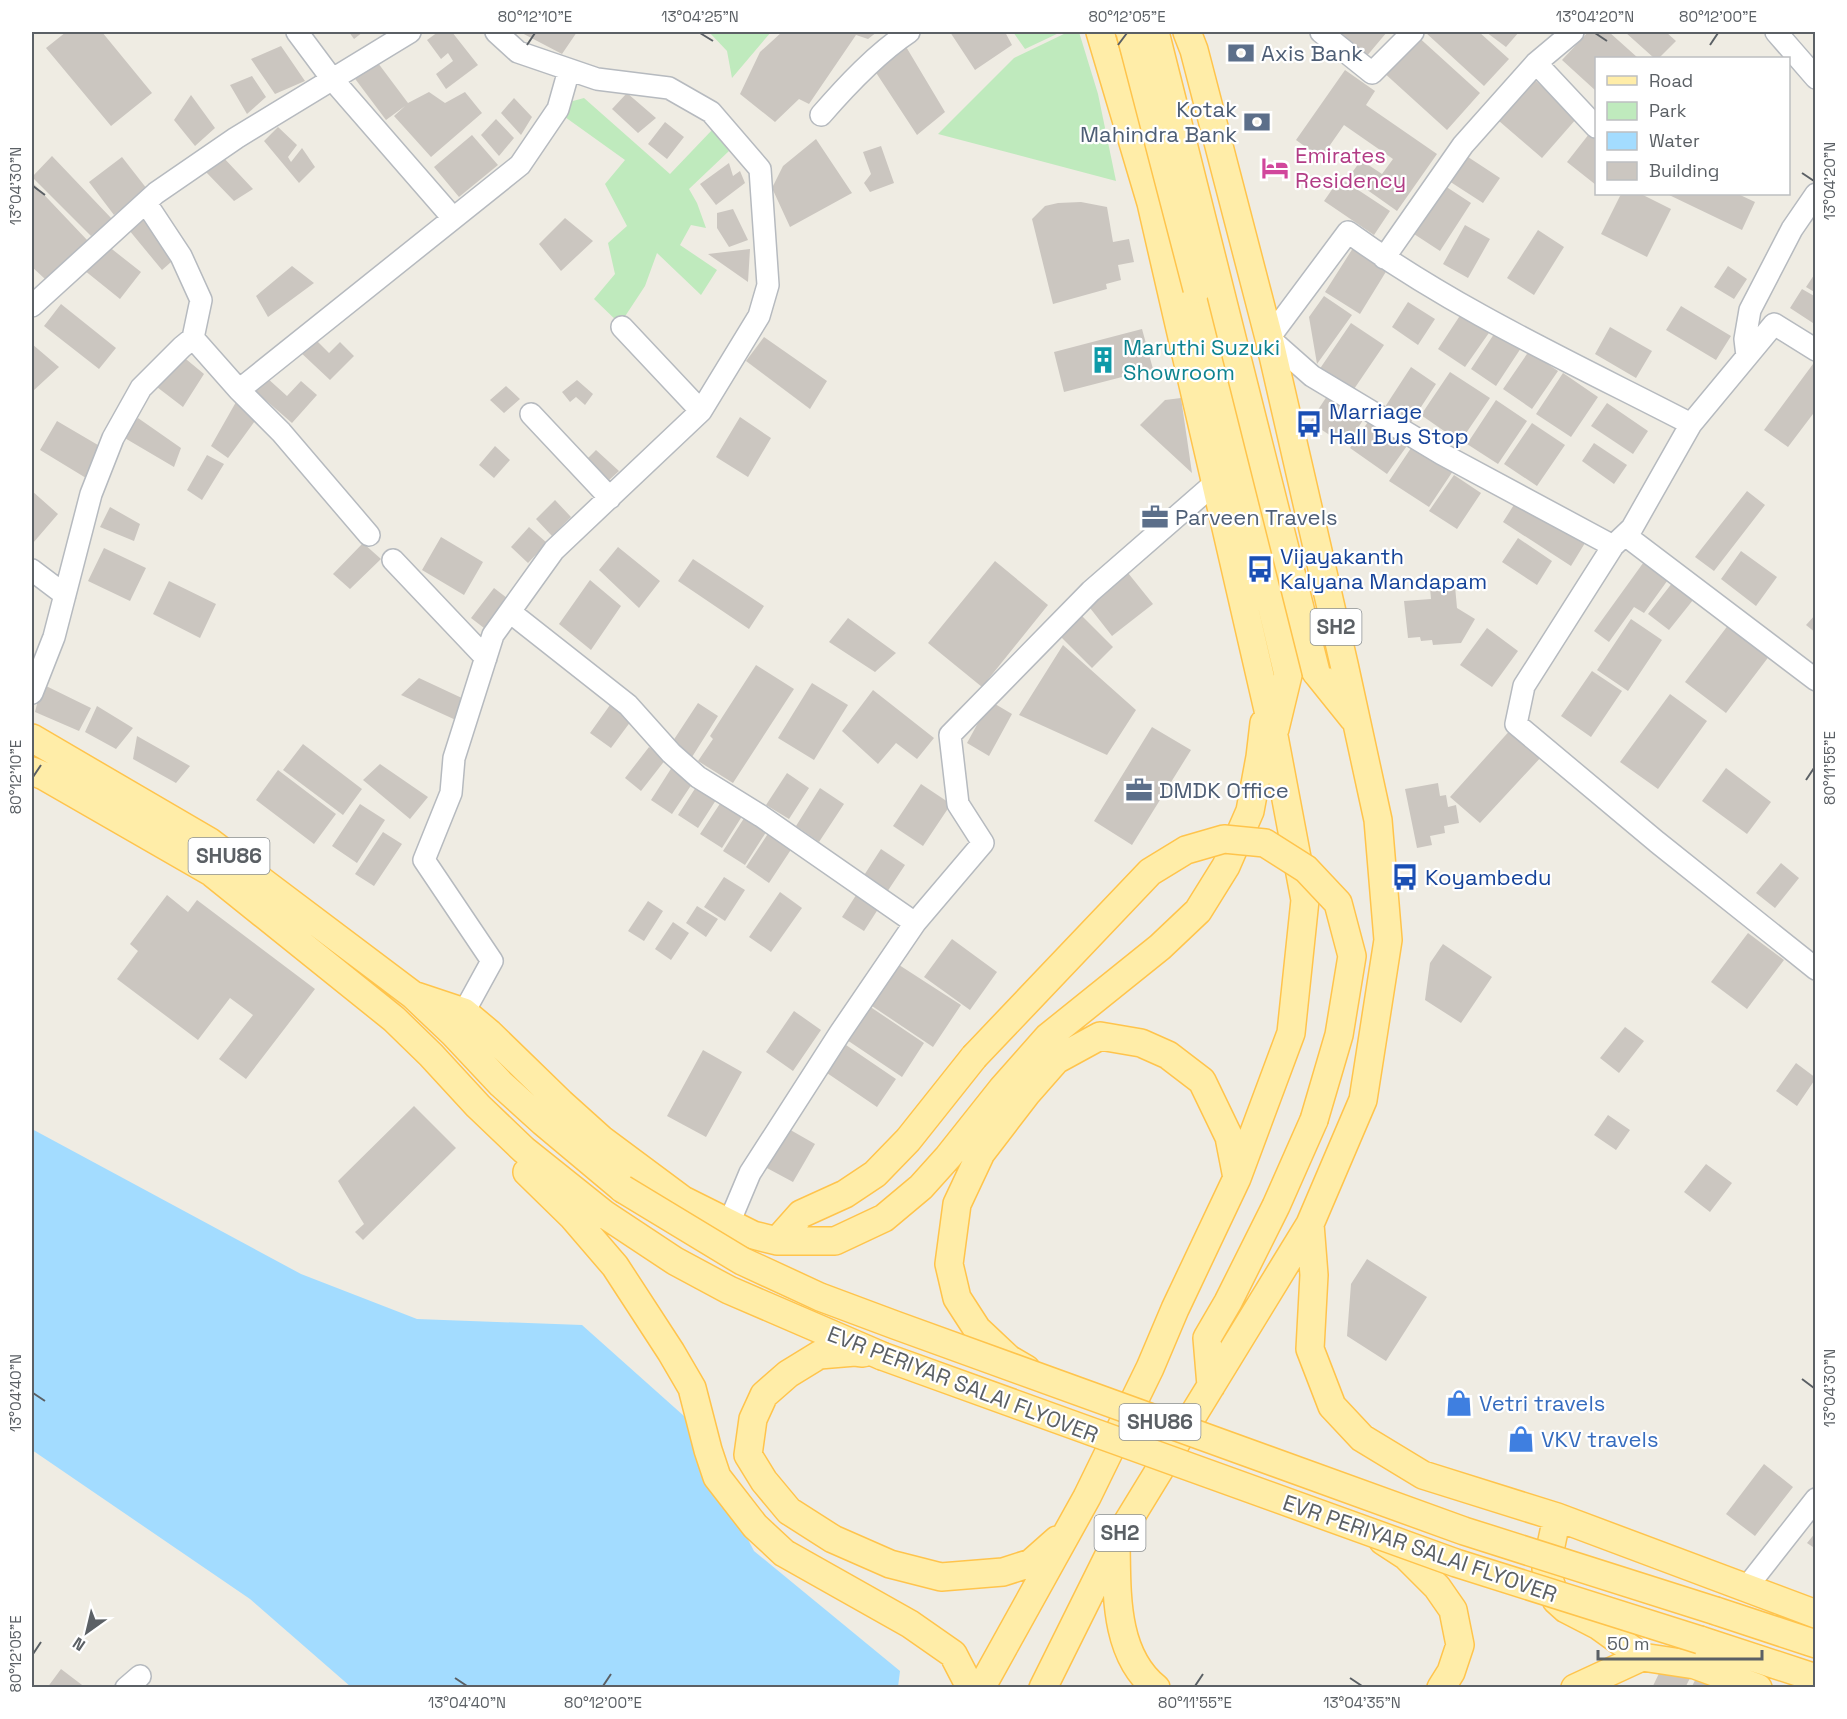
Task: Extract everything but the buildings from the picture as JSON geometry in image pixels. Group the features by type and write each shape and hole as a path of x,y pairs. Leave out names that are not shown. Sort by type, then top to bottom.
{"main road":[{"name":"SH2","path":"981,1688 1069,1531 1150,1368 1237,1178 1291,1033 1305,900 1274,736 1151,203 1100,32"},
{"path":"1130,32 1197,289 1288,675 1274,736"},
{"path":"1155,32 1316,672 1355,721"},
{"name":"SH2","path":"1043,1688 1116,1540 1311,1224 1363,1100 1388,940 1378,820 1344,664 1269,338 1191,41"},
{"path":"1109,64 1191,41"},
{"path":"459,1023 489,1032 601,1139 683,1200 753,1236 777,1241 835,1241 884,1218 928,1179 1048,1037 1160,947 1198,911 1226,866 1250,811 1260,757 1266,704"},
{"name":"SHU86","path":"32,738 210,842 413,995 459,1023"},
{"name":"SHU86","path":"32,771 211,872 394,1019"},
{"path":"777,1241 801,1214 845,1194 875,1174 908,1140 974,1057 1150,872 1186,850 1224,839 1265,843 1306,869 1338,903 1352,956 1340,1035 1314,1120 1276,1206 1228,1302 1207,1338 1211,1386"},
{"path":"394,1019 406,1052 572,1216 615,1266 692,1389 717,1477 755,1526 784,1553 910,1624 953,1654 967,1682 966,1688"},
{"name":"EVR PERIYAR SALAI FLYOVER","path":"394,1019 524,1150 604,1214 675,1261 729,1290 882,1356 1456,1563 1815,1678"},
{"name":"EVR PERIYAR SALAI FLYOVER","path":"459,1023 501,1084 535,1115 623,1189 741,1261 820,1297 1464,1532 1815,1644"},
{"path":"1040,1378 1009,1359 977,1329 957,1298 949,1264 957,1204 981,1153 1056,1060 1100,1036 1141,1043 1168,1055 1202,1081 1229,1137 1237,1178"},
{"path":"1311,1224 1314,1275 1310,1349 1332,1406 1362,1438 1423,1474 1557,1517 1815,1614"},
{"path":"882,1356 855,1352 819,1355 788,1374 764,1395 753,1419 748,1455 764,1481 789,1511 833,1539 890,1564 941,1577 1003,1572 1031,1563 1069,1531"},
{"path":"1557,1517 1546,1569 1556,1600 1566,1609 1599,1626 1642,1657 1695,1665 1758,1688"},
{"path":"1370,1532 1406,1556 1437,1587 1453,1610 1460,1645 1451,1672 1441,1688"},
{"path":"1116,1540 1118,1604 1126,1646 1144,1678 1156,1688"},
{"path":"1575,1688 1642,1657"}],"street":[{"path":"297,32 332,79 453,218"},
{"path":"32,306 156,193 237,138 410,32"},
{"path":"459,1023 492,961 424,860 451,793 454,758 493,635 554,550 701,411 759,316 768,285 760,169 711,112 669,88 597,79 518,52 496,32"},
{"path":"820,116 895,41 909,32"},
{"path":"1320,32 1372,73 1413,32"},
{"path":"1384,258 1463,145 1536,63 1573,32"},
{"path":"1776,32 1815,78"},
{"path":"1536,63 1595,126"},
{"path":"239,390 520,165 558,109 569,70"},
{"path":"1747,357 1745,339 1750,310 1792,229 1815,194"},
{"path":"32,693 54,637 91,494 113,438 141,388 193,338 201,300 181,256 146,202"},
{"path":"1691,424 1465,308 1384,258 1348,232 1269,338 1312,376 1442,454 1619,541 1815,681"},
{"path":"1815,350 1774,324 1691,424 1632,528 1619,541 1524,686 1516,724 1657,842 1815,969"},
{"path":"622,327 701,411"},
{"path":"193,338 239,390 281,432 369,535"},
{"path":"531,414 610,498"},
{"path":"729,1223 750,1173 846,1024 915,923 983,843 958,804 950,735 1091,591 1215,483"},
{"path":"393,560 486,658"},
{"path":"32,570 65,595"},
{"path":"510,612 628,705 671,753 698,777 761,816 915,923"},
{"path":"1746,1588 1815,1499"}],"green space":[{"path":"709,32 771,32 732,78 727,51"},
{"path":"1013,32 1061,32 1025,49"},
{"path":"1068,32 1079,32 1098,94 1116,181 938,134 1014,58"},
{"path":"584,98 670,174 712,130 729,151 689,189 706,228 691,225 680,245 717,270 701,295 657,253 645,286 620,324 594,299 615,274 608,243 627,226 605,184 625,160 551,107"}],"water":[{"path":"32,1129 301,1274 417,1319 582,1325 684,1416 754,1551 900,1671 898,1687 351,1687 250,1599 32,1450"}],"place":[{"name":"Axis Bank","path":"1241,53"},
{"name":"Kotak Mahindra Bank","path":"1257,122"},
{"name":"Emirates Residency","path":"1275,168"},
{"name":"Maruthi Suzuki Showroom","path":"1103,360"},
{"name":"Marriage Hall Bus Stop","path":"1309,424"},
{"name":"Parveen Travels","path":"1155,517"},
{"name":"Vijayakanth Kalyana Mandapam","path":"1260,569"},
{"name":"DMDK Office","path":"1139,790"},
{"name":"Koyambedu","path":"1405,877"},
{"name":"Vetri travels","path":"1459,1403"},
{"name":"VKV travels","path":"1521,1439"}]}
